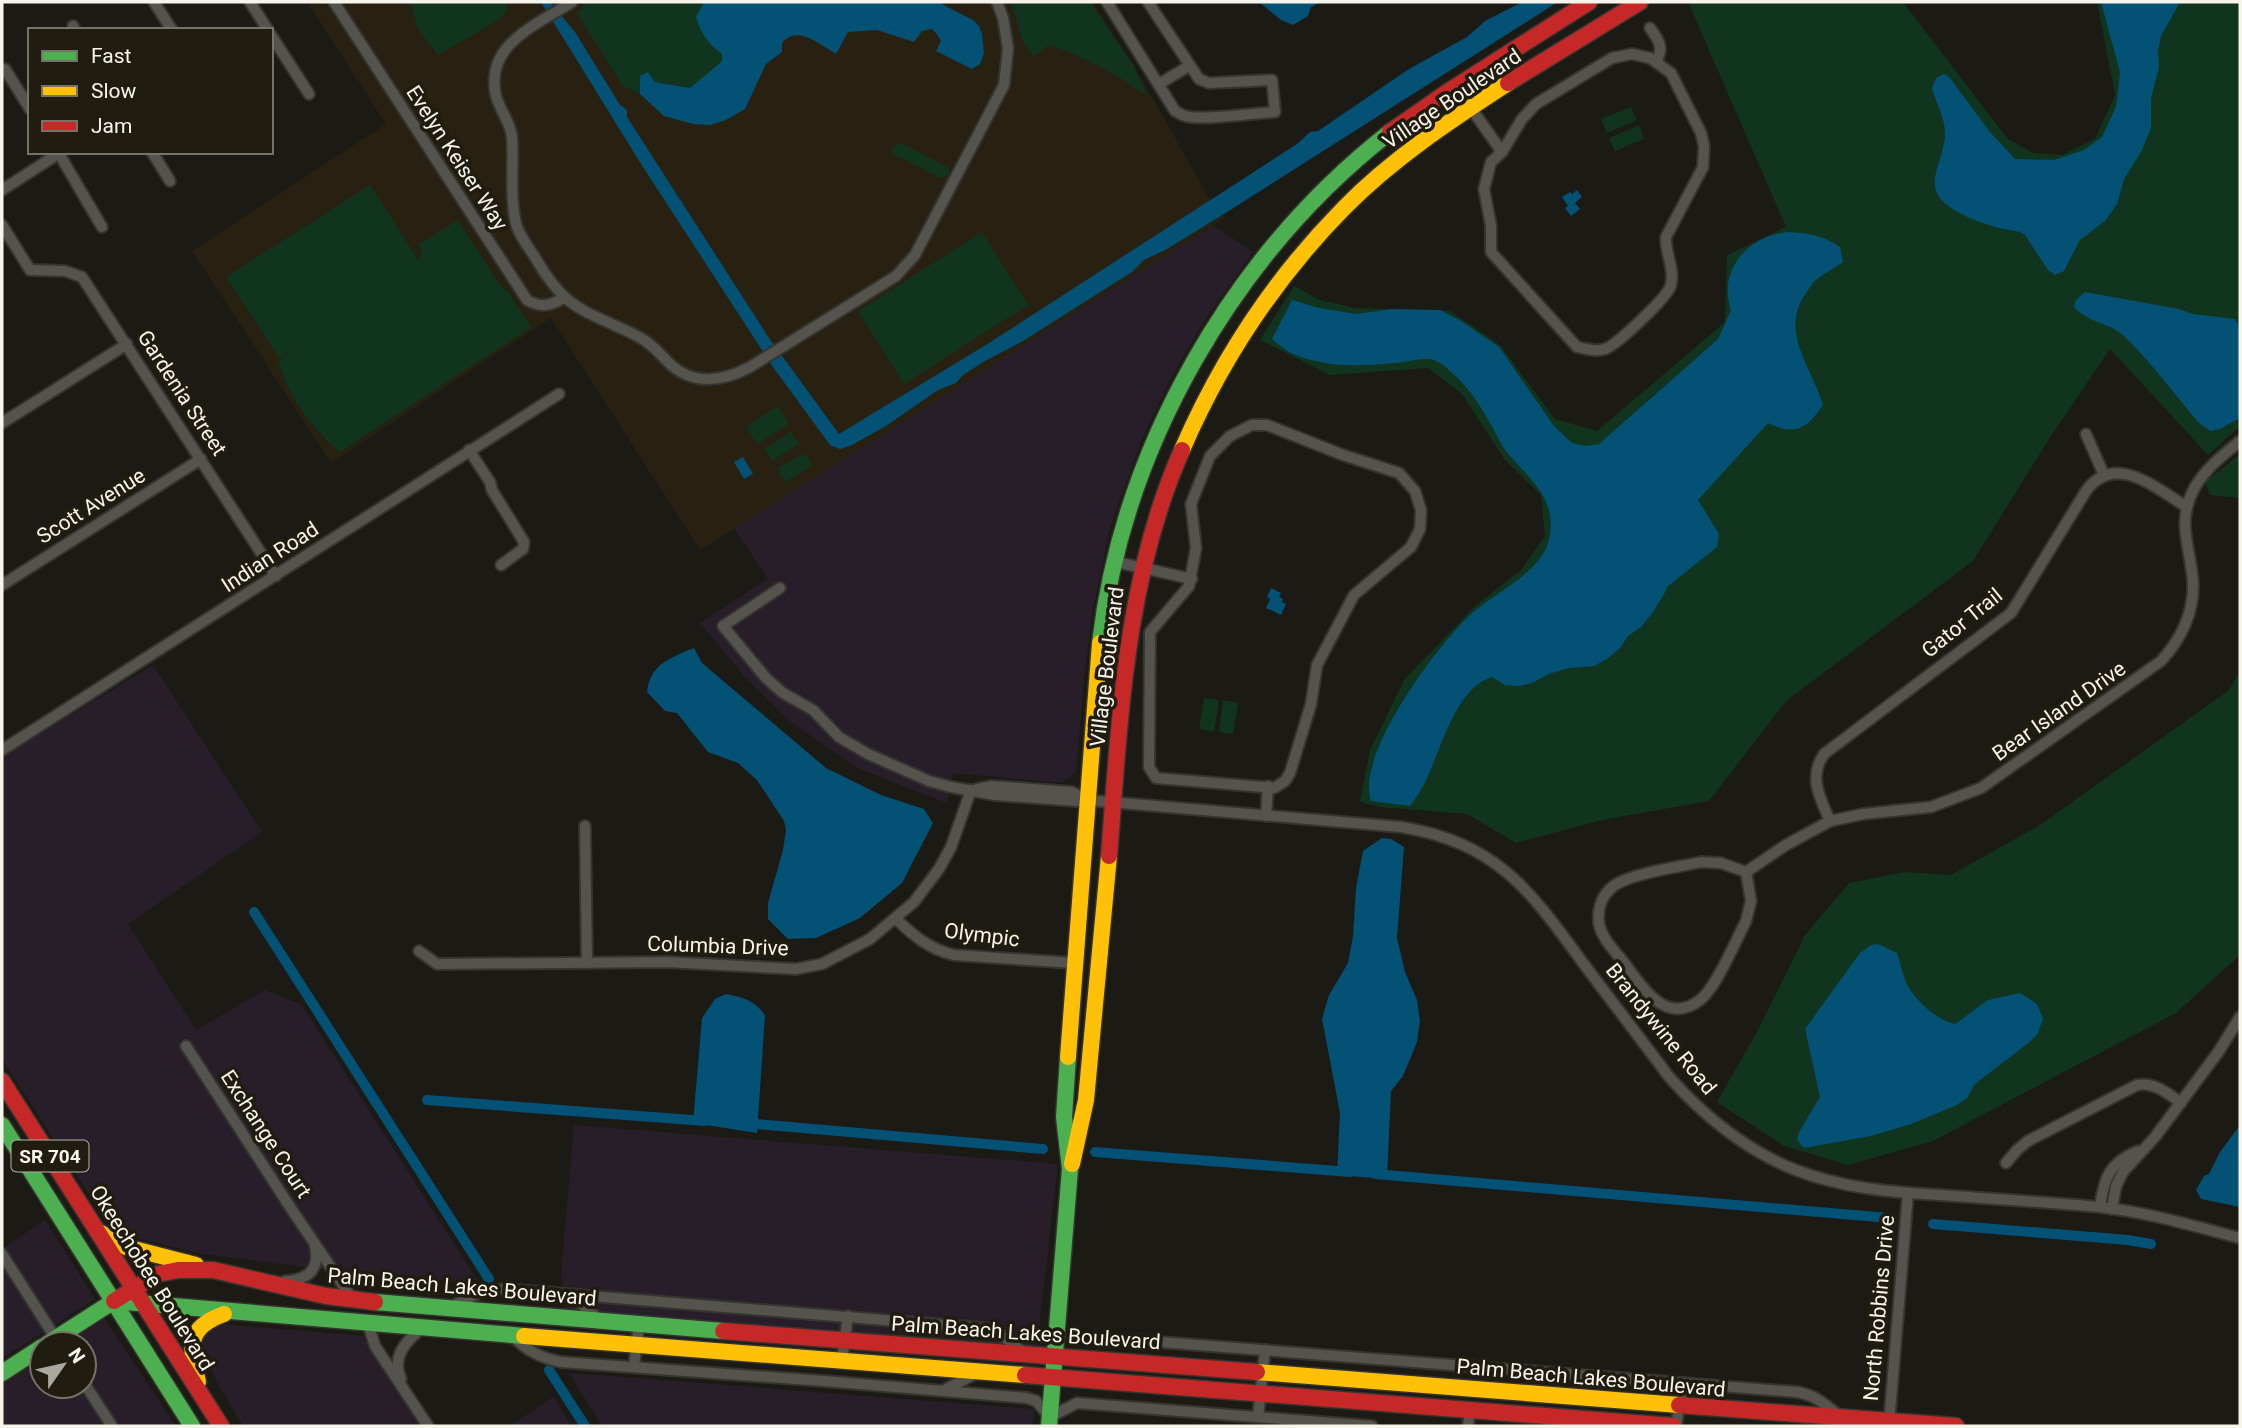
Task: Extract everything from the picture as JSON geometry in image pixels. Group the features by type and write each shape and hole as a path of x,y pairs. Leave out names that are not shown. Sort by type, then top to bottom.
{"main road":[{"name":"Village Boulevard","path":"1049,1422 1070,1169 1064,1117 1097,663 1110,582 1138,489 1166,415 1186,373 1241,288 1289,226 1318,196 1398,126 1589,2"},
{"name":"Village Boulevard","path":"1070,1169 1082,1134 1100,972 1124,667 1137,589 1163,498 1221,370 1256,313 1337,215 1405,154 1470,109 1640,2"},
{"name":"Okeechobee Boulevard","path":"2,1081 221,1426"},
{"name":"SR 704","path":"2,1125 192,1426"},
{"path":"98,1230 126,1247 213,1270"},
{"name":"Palm Beach Lakes Boulevard","path":"139,1296 158,1274 168,1271 213,1270 326,1296 402,1306 1680,1405 1889,1424 1956,1426"},
{"name":"Palm Beach Lakes Boulevard","path":"114,1301 139,1296 228,1313 1260,1393 1469,1418 1675,1426"},
{"path":"70,1330 114,1301"},
{"path":"369,1324 386,1312 402,1306"},
{"path":"200,1392 192,1352 192,1335 205,1320 228,1313"},
{"path":"2,1373 28,1357"}],"street":[{"path":"154,2 171,28"},
{"path":"250,2 263,28"},
{"name":"Evelyn Keiser Way","path":"334,2 527,300 538,306 551,306 564,298"},
{"path":"568,4 505,47 497,64 495,89 511,130 517,227 546,276 564,298 583,312 649,343 677,370 697,378 719,380 732,377 780,349 896,275 915,255 1003,85 1008,48 1003,18 997,2"},
{"path":"1107,2 1175,111 1186,117 1275,112 1272,80 1209,83 1199,79 1148,2"},
{"path":"1650,28 1660,43 1661,49 1656,61"},
{"path":"273,38 309,94"},
{"path":"1638,55 1656,61 1671,73 1700,133 1704,146 1703,167 1668,231 1666,249 1673,273 1666,297 1608,348 1595,350 1577,347 1491,252 1491,226 1484,189 1491,162 1503,152 1522,119 1536,104 1612,58 1638,55"},
{"path":"1159,84 1189,66"},
{"path":"5,69 28,106"},
{"path":"1456,87 1503,152"},
{"path":"2,190 57,154"},
{"path":"60,154 102,228"},
{"path":"153,154 170,181"},
{"name":"Gardenia Street","path":"2,225 30,270 65,271 82,277 276,576"},
{"path":"2,423 127,344"},
{"name":"Indian Road","path":"2,750 559,394"},
{"path":"1252,425 1267,425 1332,451 1399,473 1412,486 1418,497 1422,516 1415,541 1402,556 1354,595 1317,665 1311,704 1290,773 1280,786 1275,788 1156,778 1149,768 1150,632 1192,579 1196,548 1191,504 1200,480 1214,451 1230,436 1252,425"},
{"path":"2086,434 2104,475 2120,472 2133,475 2187,507"},
{"name":"Bear Island Drive","path":"1746,873 1786,845 1829,821 1863,814 1931,807 1967,795 2001,776 2161,661 2182,632 2192,597 2191,568 2184,534 2187,507 2202,476 2240,441"},
{"path":"470,450 524,542 523,550 500,565"},
{"name":"Scott Avenue","path":"2,585 201,459"},
{"name":"Gator Trail","path":"1829,821 1817,792 1815,778 1817,765 1824,754 2011,613 2086,491 2104,475"},
{"path":"1116,562 1192,579"},
{"name":"Brandywine Road","path":"780,589 723,626 766,678 783,693 813,710 839,737 868,754 929,781 971,790 991,786 1072,792 1086,800 1424,831 1461,843 1481,853 1501,866 1533,896 1670,1078 1710,1119 1752,1149 1804,1173 1866,1189 2112,1209 2148,1215 2240,1238"},
{"path":"1266,816 1268,786"},
{"name":"Columbia Drive","path":"419,951 437,964 698,962 790,969 809,967 870,939 914,902 939,869 958,832 971,790"},
{"path":"585,826 587,963"},
{"path":"1701,862 1721,863 1746,873 1751,901 1749,915 1708,992 1693,1004 1680,1008 1667,1007 1654,1001 1603,934 1598,914 1604,896 1613,886 1625,880 1701,862"},
{"name":"Olympic","path":"896,919 918,940 954,955 1074,963"},
{"path":"2112,1209 2119,1179 2181,1103 2240,1017"},
{"name":"Exchange Court","path":"186,1046 353,1300"},
{"path":"2006,1163 2028,1141 2137,1085 2144,1084 2164,1090 2181,1103"},
{"path":"2100,1208 2104,1183 2114,1166 2126,1156 2144,1148"},
{"name":"North Robbins Drive","path":"1889,1424 1908,1193"},
{"path":"262,1282 306,1278 312,1273 317,1262 314,1243"},
{"path":"2,1254 44,1330"},
{"path":"447,1308 481,1292 498,1289 994,1329 1026,1354"},
{"path":"570,1295 601,1321"},
{"path":"842,1360 848,1317"},
{"path":"369,1324 375,1346 428,1426"},
{"path":"634,1366 639,1324"},
{"path":"407,1394 398,1372 399,1358 407,1340 422,1327"},
{"path":"511,1334 530,1351 548,1360 1031,1399 1043,1407 1049,1422 1067,1406 1077,1403 1372,1426"},
{"path":"1134,1340 1808,1394 1824,1402 1841,1418"},
{"path":"1150,1364 1162,1342"},
{"path":"1258,1417 1265,1350"},
{"path":"1472,1389 1474,1367"},
{"path":"945,1390 980,1371"},
{"path":"1675,1426 1683,1383"},
{"path":"95,1400 112,1426"}],"shaded area":[{"path":"307,2 1093,2 1155,102 1210,200 1225,218 700,550 551,318 331,463 192,251 386,124"},
{"path":"1213,225 1253,252 1202,324 1170,380 1141,441 1110,527 1092,615 1076,772 1061,783 953,773 947,803 857,768 791,722 743,675 700,623 768,579 734,528"},
{"path":"153,665 262,832 128,924 196,1030 265,990 302,1005 479,1283 380,1277 197,1253 120,1234 107,1222 2,1059 2,757"},
{"path":"574,1125 1058,1164 1037,1346 565,1309 561,1274"},
{"path":"45,1220 95,1299 47,1330 28,1330 28,1342 3,1358 2,1249"},
{"path":"104,1318 176,1426 2,1426 2,1384 28,1367 28,1400 98,1400 98,1330 86,1330"},
{"path":"220,1324 363,1336 420,1426 243,1426 200,1347 203,1333"},
{"path":"569,1373 1034,1409 1033,1426 602,1426"},
{"path":"553,1397 572,1426 510,1426"}],"green space":[{"path":"410,2 505,2 507,10 500,19 438,55 418,29"},
{"path":"584,2 704,2 697,17 715,49 722,54 723,60 691,88 655,82 648,73 640,77 640,94 623,86 577,13 585,5"},
{"path":"1010,2 1090,2 1133,64 1148,97 1113,74 1049,45 1034,56 1024,44"},
{"path":"1688,2 1903,2 2007,138 2033,153 2062,155 2095,139 2115,95 2097,2 2240,2 2240,426 2208,455 2110,349 2049,439 1973,561 1786,701 1709,801 1602,820 1516,843 1467,814 1380,807 1360,802 1370,750 1404,680 1475,606 1521,570 1545,536 1541,495 1505,460 1462,394 1428,368 1330,375 1260,340 1294,286 1320,300 1355,308 1450,311 1500,345 1555,419 1597,431 1725,322 1727,255 1786,227"},
{"path":"1631,107 1637,120 1607,133 1601,119"},
{"path":"1639,125 1644,139 1615,151 1609,138"},
{"path":"901,143 949,168 949,175 941,178 893,154 893,147"},
{"path":"370,185 419,261 422,252 418,245 458,220 531,327 340,452 319,433 302,410 282,373 278,360 303,343 279,358 226,277"},
{"path":"982,232 1028,305 904,384 858,311"},
{"path":"778,406 789,424 757,444 746,427"},
{"path":"791,432 799,444 772,461 764,449"},
{"path":"804,453 812,465 785,482 777,469"},
{"path":"2240,454 2240,498 2210,495 2205,482"},
{"path":"2240,671 2240,955 2176,1013 1933,1141 1848,1165 1784,1146 1717,1102 1759,1028 1805,935 1849,883 1904,872 1951,875 2040,825 2229,690"},
{"path":"1204,698 1219,700 1214,732 1199,729"},
{"path":"1223,700 1238,703 1233,734 1219,732"}],"water":[{"path":"541,2 550,2 575,32 620,105 627,110 627,117 769,338 839,434 989,343 1297,144 1310,132 1318,131 1409,69 1467,37 1485,21 1522,2 1558,2 1232,209 1144,260 1132,272 1023,341 985,361 963,375 956,383 938,390 886,426 840,449 830,445 773,367 641,164"},
{"path":"704,2 938,2 973,20 979,26 984,53 980,64 972,69 936,51 941,41 932,29 922,31 914,42 877,30 848,32 836,54 809,38 795,35 782,43 782,52 766,64 745,109 726,120 710,125 693,124 664,116 640,94 640,76 648,72 655,82 690,88 720,63 722,54 706,38 696,17"},
{"path":"1259,2 1321,2 1311,7 1308,16 1293,25 1281,20"},
{"path":"2101,2 2180,2 2161,36 2159,67 2151,98 2151,128 2141,152 2124,179 2117,204 2106,220 2080,240 2064,271 2055,275 2048,270 2025,235 1968,217 1946,204 1938,195 1935,178 1945,130 1932,88 1936,78 1944,74 1949,77 1990,132 2015,159 2054,160 2084,150 2102,137 2116,107 2120,72"},
{"path":"1577,190 1582,197 1575,203 1580,209 1571,216 1562,197"},
{"path":"1789,232 1816,236 1834,243 1840,247 1843,262 1813,283 1798,307 1796,321 1800,349 1823,405 1806,425 1800,428 1786,429 1768,423 1698,500 1719,534 1717,547 1667,587 1654,611 1641,627 1628,636 1620,648 1594,666 1569,668 1532,683 1505,685 1492,677 1479,684 1457,709 1429,775 1410,806 1371,801 1369,781 1375,757 1386,731 1419,676 1469,616 1517,581 1539,560 1550,535 1551,521 1549,509 1538,488 1505,450 1470,392 1448,369 1430,359 1344,365 1318,362 1293,354 1272,339 1292,300 1319,308 1357,314 1392,309 1440,310 1499,347 1554,426 1572,443 1586,446 1599,444 1718,339 1731,310 1729,281 1740,257 1749,247 1761,240"},
{"path":"2085,292 2179,309 2193,314 2235,319 2240,328 2240,418 2220,429 2210,431 2199,423 2124,336 2074,307 2076,300"},
{"path":"743,457 753,474 744,479 734,462"},
{"path":"1271,588 1281,593 1279,597 1286,604 1281,615 1266,608"},
{"path":"694,648 702,663 826,768 881,795 924,809 933,823 902,883 860,918 816,938 788,939 768,919 768,903 783,850 786,830 784,821 757,780 738,763 708,752 677,713 665,711 647,692 657,668 669,659"},
{"path":"1382,838 1391,839 1404,847 1397,938 1405,972 1417,1000 1420,1021 1417,1042 1403,1076 1391,1091 1387,1179 1337,1175 1340,1113 1322,1019 1329,995 1348,963 1363,851"},
{"path":"1878,944 1897,953 1908,987 1940,1018 1955,1024 1988,1000 2020,993 2037,1004 2043,1018 2038,1033 1975,1084 1967,1098 1957,1105 1911,1124 1871,1136 1804,1148 1797,1140 1799,1132 1820,1097 1805,1029 1860,953 1871,945"},
{"path":"726,994 748,1000 765,1015 757,1133 693,1123 702,1018 715,999"},
{"path":"2240,1125 2240,1207 2201,1199 2196,1190"}],"waterway":[{"path":"254,912 489,1279"},
{"path":"427,1100 705,1121"},
{"path":"745,1123 1043,1149"},
{"path":"1095,1152 1350,1172"},
{"path":"1375,1174 1889,1218"},
{"path":"1933,1224 2151,1244"},
{"path":"549,1370 585,1426"}],"traffic: fast":[{"path":"1100,643 1113,569 1133,497 1161,427 1195,359 1236,295 1282,236 1334,181 1390,132"},
{"path":"1049,1426 1070,1169 1064,1117 1068,1057"},
{"path":"2,1125 192,1426"},
{"path":"69,1330 114,1301"},
{"path":"114,1301 524,1336"},
{"path":"375,1302 723,1331"},
{"path":"2,1373 28,1356"}],"traffic: slow":[{"path":"1182,450 1232,352 1273,292 1319,235 1362,190 1402,157 1508,83"},
{"path":"1068,1057 1100,643"},
{"path":"1072,1164 1086,1100 1109,856"},
{"path":"101,1233 126,1247 196,1265"},
{"path":"198,1382 193,1359 193,1340 202,1326 224,1314"},
{"path":"524,1336 1025,1375"},
{"path":"1257,1372 1679,1405"}],"traffic: jam":[{"path":"1390,132 1589,2"},
{"path":"1508,83 1640,2"},
{"path":"1109,856 1122,701 1137,599 1148,548 1182,450"},
{"path":"2,1081 221,1426"},
{"path":"114,1301 158,1274 178,1270 213,1270 326,1296 375,1302"},
{"path":"723,1331 1257,1372"},
{"path":"1025,1375 1673,1426"},
{"path":"1679,1405 1956,1426"}]}
